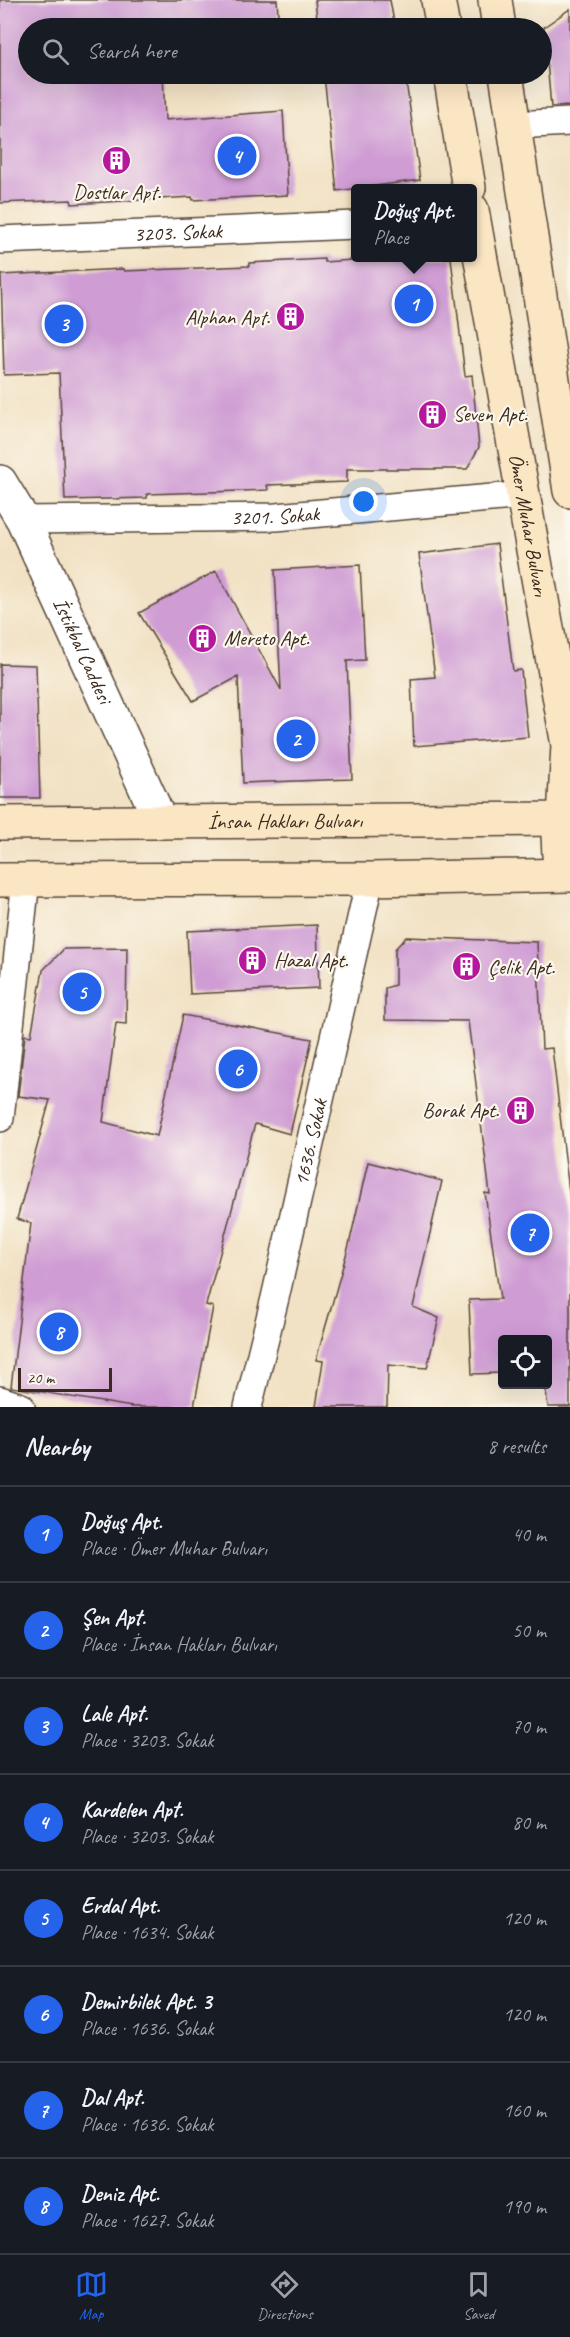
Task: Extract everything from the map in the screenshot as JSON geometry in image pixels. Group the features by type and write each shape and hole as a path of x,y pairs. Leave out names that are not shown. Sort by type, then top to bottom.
{"main road":[{"path":"438,0 441,18"},
{"path":"495,0 498,18"},
{"path":"452,84 468,184"},
{"path":"508,84 570,485"},
{"name":"Ömer Muhar Bulvarı","path":"477,238 525,495 568,745 567,818 558,835 559,856 570,873"},
{"name":"İnsan Hakları Bulvarı","path":"0,823 567,818"},
{"path":"13,880 370,879 570,873"}],"street":[{"path":"514,125 570,122"},
{"name":"3203. Sokak","path":"0,240 351,225"},
{"name":"İstikbal Caddesi","path":"0,482 23,520 161,822"},
{"name":"3201. Sokak","path":"23,520 276,517 525,495"},
{"name":"1636. Sokak","path":"248,1407 370,879"},
{"path":"0,1118 13,880"},
{"path":"0,1400 21,1407"}],"building":[{"path":"0,0 277,0 278,18 18,18 18,84 163,84 165,120 283,111 288,195 193,200 192,197 72,204 71,200 0,203"},
{"path":"315,0 390,0 393,18 317,18"},
{"path":"570,9 570,106 551,107 549,84 552,84 552,21"},
{"path":"325,84 406,84 420,180 390,184 351,184 351,189 337,191"},
{"path":"324,259 324,262 351,260 351,262 451,262 465,376 472,375 479,447 467,469 347,469 347,482 267,485 268,490 147,494 147,498 65,500 59,373 4,375 1,275 249,266 249,263"},
{"path":"497,544 513,671 521,670 528,737 414,746 411,679 435,677 419,554"},
{"path":"360,565 365,660 347,661 352,779 243,783 238,677 193,701 139,613 216,571 281,690 275,570"},
{"path":"0,664 36,665 40,798 0,798"},
{"name":"Hazal Apt.","path":"317,925 319,988 190,994 187,931"},
{"path":"406,937 537,942 542,1049 552,1048 570,1200 570,1407 548,1407 546,1389 552,1389 552,1335 498,1335 498,1373 472,1374 469,1300 500,1299 485,1193 490,1194 468,1021 385,1020 385,988 395,985 395,949"},
{"path":"127,948 126,1024 116,1023 103,1122 157,1136 183,1015 312,1039 290,1134 255,1124 206,1305 213,1307 194,1407 132,1407 11,1387 31,1223 17,1219 50,1100 18,1096 25,1035 31,1036 43,970 64,949"},
{"path":"368,1162 442,1181 413,1307 439,1318 427,1368 388,1365 387,1407 316,1407 323,1361 316,1360 349,1245"}],"place":[{"name":"Kardelen Apt.","path":"237,156"},
{"name":"Dostlar Apt.","path":"117,161"},
{"name":"Doğuş Apt.","path":"414,304"},
{"name":"Alphan Apt.","path":"291,317"},
{"name":"Lale Apt.","path":"64,324"},
{"name":"Seven Apt.","path":"432,414"},
{"name":"Mereto Apt.","path":"203,638"},
{"name":"Şen Apt.","path":"296,739"},
{"name":"Hazal Apt.","path":"253,960"},
{"name":"Çelik Apt.","path":"467,967"},
{"name":"Erdal Apt.","path":"82,992"},
{"name":"Demirbilek Apt. 3","path":"238,1069"},
{"name":"Borak Apt.","path":"520,1110"},
{"name":"Dal Apt.","path":"530,1233"},
{"name":"Deniz Apt.","path":"59,1332"}]}
